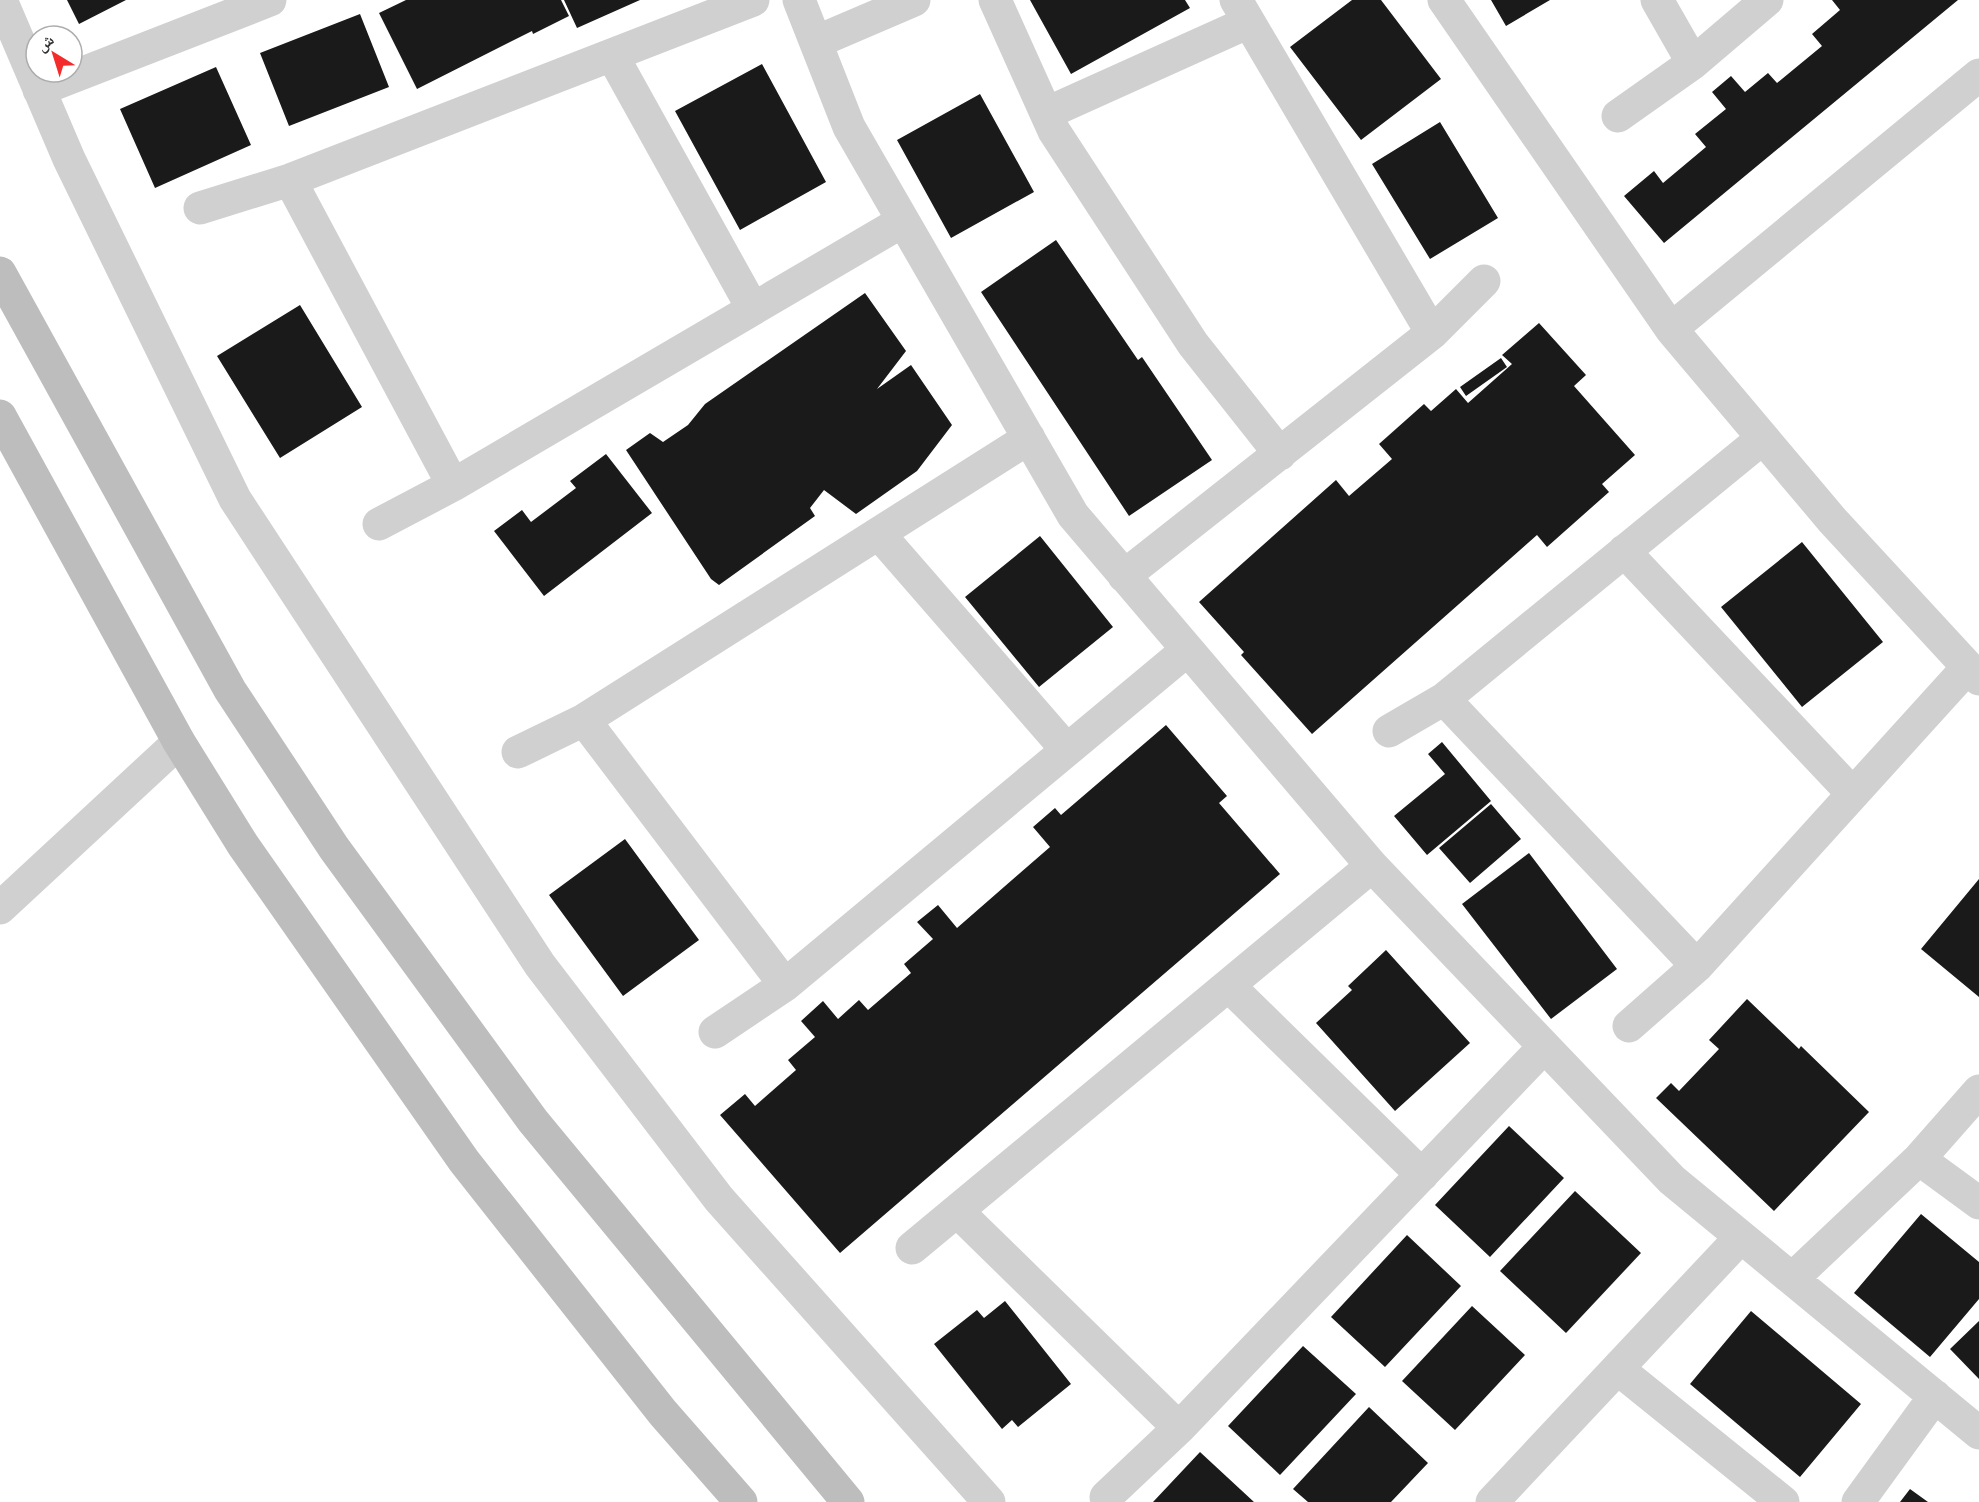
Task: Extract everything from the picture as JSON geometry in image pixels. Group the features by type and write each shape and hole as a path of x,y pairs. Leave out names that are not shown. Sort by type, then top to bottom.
{"street":[{"path":"1,0 69,159 235,498 540,965 719,1199 989,1502"},
{"path":"39,90 270,0"},
{"path":"200,208 290,180 753,0"},
{"path":"799,0 849,127 1073,515 1186,651 1372,866 1672,1180 1979,1433"},
{"path":"816,42 914,0"},
{"path":"995,0 1054,131 1193,344 1280,454"},
{"path":"1444,0 1614,251 1671,329 1833,521 1973,673 1853,794 1697,966 1629,1026"},
{"path":"1657,0 1694,63"},
{"path":"1617,116 1694,63 1767,0"},
{"path":"1047,113 1243,11 1432,333"},
{"path":"612,55 753,309"},
{"path":"1671,329 1979,75"},
{"path":"290,180 453,485"},
{"path":"379,524 453,485 903,221"},
{"path":"0,273 230,690 334,849 532,1121 848,1502"},
{"path":"1124,576 1432,333 1484,281"},
{"path":"0,416 179,742 243,845 464,1161 663,1413 741,1502"},
{"path":"518,752 584,720 1029,438"},
{"path":"1389,731 1444,699 1763,438"},
{"path":"879,534 1067,750"},
{"path":"1624,552 1853,794"},
{"path":"716,1032 785,985 1186,651"},
{"path":"1444,699 1697,966"},
{"path":"584,720 785,985"},
{"path":"0,908 179,742"},
{"path":"912,1248 1372,866"},
{"path":"1229,986 1422,1175"},
{"path":"1106,1497 1179,1428 1544,1047"},
{"path":"1792,1279 1919,1159 1979,1091"},
{"path":"1919,1159 1979,1203"},
{"path":"957,1211 1179,1428"},
{"path":"1492,1502 1742,1237"},
{"path":"1618,1369 1782,1502"},
{"path":"1858,1502 1935,1396"}],"building":[{"path":"67,0 126,0 79,24"},
{"path":"406,0 561,0 569,16 533,34 532,31 417,89 379,13"},
{"path":"564,0 640,0 577,28"},
{"path":"1030,0 1185,0 1190,8 1071,74"},
{"path":"1352,0 1381,0 1441,79 1361,140 1290,47"},
{"path":"1491,0 1550,0 1506,26"},
{"path":"1832,0 1958,0 1664,243 1624,196 1654,171 1663,183 1706,147 1695,134 1726,109 1712,92 1731,76 1745,92 1768,73 1777,83 1822,46 1812,34 1840,10"},
{"path":"360,14 389,87 289,126 260,53"},
{"path":"762,64 826,182 740,230 675,111"},
{"path":"216,67 251,145 155,188 120,109"},
{"path":"980,94 1034,192 951,238 897,140"},
{"path":"1440,122 1498,218 1430,259 1372,164"},
{"path":"1056,240 1138,360 1142,357 1212,460 1129,516 981,292"},
{"path":"865,293 906,351 877,389 911,365 952,425 917,471 856,514 824,490 810,508 815,516 719,585 711,579 626,450 650,433 663,442 688,425 705,404"},
{"path":"300,305 362,407 280,458 217,356"},
{"path":"1539,323 1586,375 1574,386 1635,455 1602,484 1609,492 1547,547 1537,535 1312,734 1241,655 1244,652 1199,602 1336,480 1349,496 1392,459 1379,444 1424,404 1431,411 1456,389 1468,403 1512,364 1502,355"},
{"path":"1501,358 1507,367 1466,396 1460,387"},
{"path":"606,454 652,513 544,596 494,531 522,510 531,522 576,488 570,481"},
{"path":"1040,536 1113,627 1039,687 965,597"},
{"path":"1802,542 1883,642 1802,707 1721,607"},
{"path":"1166,725 1227,796 1219,803 1280,874 840,1253 720,1115 745,1094 755,1106 796,1070 788,1060 815,1037 801,1021 823,1001 838,1019 859,1000 868,1010 911,973 904,964 933,939 917,922 938,905 957,928 1050,847 1033,827 1055,808 1061,815"},
{"path":"1442,742 1491,801 1427,855 1394,816 1445,774 1428,754"},
{"path":"1491,804 1521,839 1470,883 1439,848"},
{"path":"625,839 699,940 623,996 549,895"},
{"path":"1529,853 1617,969 1551,1019 1462,904"},
{"path":"1979,879 1979,997 1921,949"},
{"path":"1386,950 1470,1043 1395,1111 1316,1023 1352,990 1348,986"},
{"path":"1747,999 1799,1049 1801,1046 1869,1112 1774,1211 1656,1098 1671,1083 1679,1091 1719,1049 1709,1040"},
{"path":"1509,1126 1564,1178 1490,1257 1435,1205"},
{"path":"1575,1191 1641,1253 1566,1333 1500,1271"},
{"path":"1921,1214 1979,1262 1979,1299 1930,1357 1854,1293"},
{"path":"1407,1235 1461,1286 1385,1367 1331,1317"},
{"path":"1005,1301 1071,1384 1018,1427 1012,1420 1002,1429 934,1344 977,1310 984,1318"},
{"path":"1472,1306 1525,1355 1455,1430 1402,1381"},
{"path":"1751,1311 1861,1404 1800,1477 1690,1384"},
{"path":"1979,1321 1979,1379 1950,1349"},
{"path":"1303,1346 1356,1394 1280,1475 1228,1426"},
{"path":"1369,1407 1428,1463 1391,1502 1308,1502 1293,1489"},
{"path":"1200,1452 1254,1502 1153,1502"},
{"path":"1910,1489 1928,1502 1900,1502"}]}
